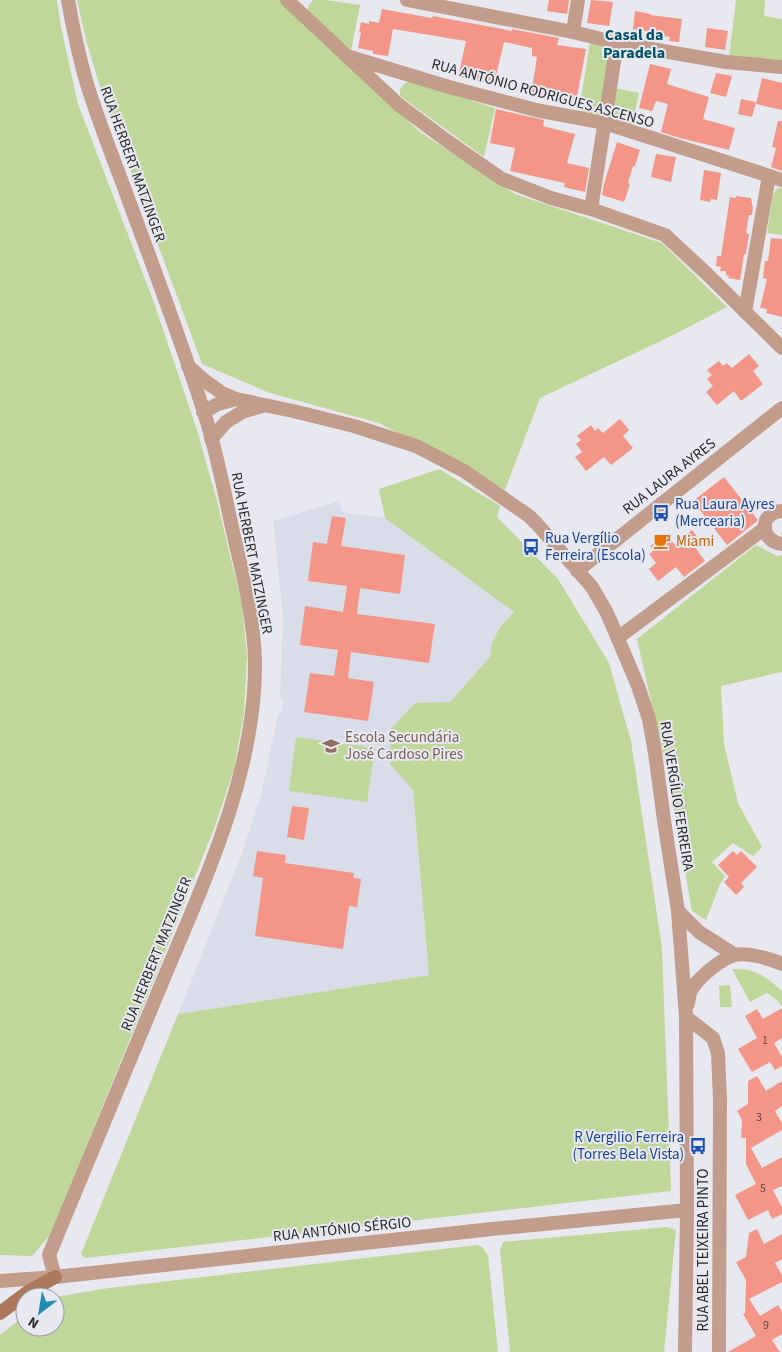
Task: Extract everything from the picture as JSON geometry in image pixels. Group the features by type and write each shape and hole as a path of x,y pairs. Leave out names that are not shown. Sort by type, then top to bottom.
{"main road":[{"path":"0,1313 28,1292 55,1277"}],"street":[{"name":"RUA HERBERT MATZINGER","path":"55,1277 49,1255 213,858 232,802 245,755 253,701 255,662 252,625 239,556 204,412 90,92 68,0"},
{"path":"287,0 399,105 502,179 551,198 591,208 665,235 782,348"},
{"path":"407,0 574,32 617,43 726,62 782,67"},
{"path":"574,32 578,0"},
{"path":"591,208 617,43"},
{"name":"RUA ANTÓNIO RODRIGUES ASCENSO","path":"347,57 536,110 605,123 776,178"},
{"name":"RUA ANTÓNIO RODRIGUES ASCENSO","path":"387,94 390,82 396,74 410,75"},
{"path":"745,312 776,178"},
{"name":"RUA VERGÍLIO FERREIRA","path":"188,366 222,393 236,399 354,426 416,446 456,466 529,516 592,587 619,637 649,719 678,911 686,1017"},
{"path":"204,412 218,404 236,399"},
{"name":"RUA VERGÍLIO FERREIRA","path":"211,439 226,422 242,412 265,406"},
{"name":"RUA LAURA AYRES","path":"577,571 782,408"},
{"path":"782,511 773,513 766,522 765,528 766,534 770,539 782,544"},
{"path":"619,637 765,528"},
{"path":"678,911 699,932 735,955"},
{"path":"686,1017 691,990 700,978 715,966 735,955 750,955 782,964"},
{"name":"RUA ABEL TEIXEIRA PINTO","path":"685,1352 688,1210 686,1017"},
{"name":"RUA ABEL TEIXEIRA PINTO","path":"686,1017 713,1038 718,1053 720,1100 719,1352"},
{"name":"RUA ANTÓNIO SÉRGIO","path":"0,1281 55,1277 482,1230 688,1210"}],"shaded area":[{"name":"Escola Secundária José Cardoso Pires","path":"339,501 342,512 385,518 514,612 500,627 492,643 490,657 450,702 415,703 390,764 413,790 429,975 178,1014 242,853 261,795 278,714 282,710 283,702 280,696 283,618 273,521"}],"green space":[{"path":"0,0 57,0 78,104 153,300 197,430 217,501 242,605 247,657 244,713 234,769 215,826 50,1235 32,1256 0,1255"},
{"path":"77,0 280,0 420,132 515,194 662,243 727,307 669,337 540,398 505,490 379,423 270,393 202,364 101,90 86,40"},
{"path":"313,0 360,5 351,51 307,12"},
{"path":"736,0 765,0 764,16 782,19 782,60 729,57"},
{"path":"590,42 610,48 600,113 596,115 579,111"},
{"path":"409,81 495,108 484,157 400,96 400,90 403,85"},
{"path":"615,88 639,93 632,127 613,120"},
{"path":"777,188 782,188 782,235 767,233 773,195"},
{"path":"439,469 500,506 497,517 558,579 609,663 631,741 662,948 671,1191 85,1258 81,1254 178,1014 429,975 413,790 390,764 391,729 415,703 450,702 490,657 492,643 500,627 514,612 385,518 379,489"},
{"path":"756,545 777,556 782,555 782,672 721,686 724,744 738,803 762,847 753,856 733,843 712,862 725,876 706,920 692,911 669,781 637,639"},
{"path":"296,737 375,748 367,802 289,791"},
{"path":"732,969 753,971 770,981 782,991 782,1007 777,1000 767,993 750,1002"},
{"path":"730,985 732,1007 720,1007 719,986"},
{"path":"667,1227 676,1230 664,1352 510,1352 500,1250 503,1242"},
{"path":"477,1245 482,1247 488,1255 498,1352 0,1352 0,1335 15,1323 15,1337 65,1337 65,1295 109,1288"}],"building":[{"path":"549,0 569,0 567,14 547,11"},
{"path":"591,0 613,2 609,26 587,23"},
{"path":"382,9 559,38 557,45 586,49 576,102 547,97 546,100 531,95 537,57 532,56 532,48 504,42 494,84 458,77 466,41 393,29 388,56 373,54 373,51 358,48 361,22 369,24 369,21 379,23"},
{"path":"635,11 682,19 679,42 669,41 670,37 663,36 663,34 633,29"},
{"path":"707,28 728,31 725,50 705,47"},
{"path":"650,64 671,69 667,84 709,97 703,119 735,128 729,150 661,132 668,104 656,101 652,111 639,108"},
{"path":"716,73 732,76 726,97 710,93"},
{"path":"762,78 782,83 782,110 756,104"},
{"path":"741,99 756,102 752,117 738,114"},
{"path":"496,109 544,120 543,126 575,134 567,163 589,168 585,192 564,187 565,183 510,171 515,148 490,143"},
{"path":"778,121 782,121 782,171 771,167 776,148 772,147"},
{"path":"617,142 640,150 635,166 633,166 624,202 602,195"},
{"path":"656,154 676,157 671,182 651,177"},
{"path":"704,170 721,173 717,200 711,199 710,202 700,200"},
{"path":"736,196 751,198 753,206 752,215 749,215 746,233 749,234 740,280 728,278 729,276 726,275 726,271 720,271 721,267 716,266 717,256 721,256 730,197 736,198"},
{"path":"771,238 782,239 782,317 766,313 767,309 760,308 767,279 763,278 765,261 768,261"},
{"path":"749,354 759,366 753,371 763,384 741,401 734,391 717,405 706,392 713,386 707,379 712,375 707,370 719,361 723,366 727,363 732,368"},
{"path":"620,419 629,430 623,436 633,448 611,465 604,457 586,471 575,457 582,452 576,444 581,440 577,436 591,425 595,431 598,428 603,433"},
{"path":"724,477 757,519 757,521 727,545 693,501"},
{"path":"332,516 346,518 341,546 405,555 400,594 360,588 357,614 435,624 429,663 351,652 348,678 374,682 368,721 304,712 310,673 334,676 338,650 300,645 305,606 343,612 347,586 308,581 313,542 327,544"},
{"path":"692,530 701,542 695,547 705,561 684,577 676,567 658,581 649,569 656,563 649,554 654,550 650,546 662,537 666,542 670,539 674,544"},
{"path":"292,806 309,808 304,840 287,837"},
{"path":"257,851 286,855 285,863 354,873 353,878 361,879 357,907 349,906 343,949 255,936 263,878 253,876"},
{"path":"733,851 737,855 741,851 757,867 741,883 744,887 736,895 724,882 729,877 718,865"},
{"path":"782,1008 782,1038 774,1043 782,1057 782,1066 775,1070 770,1062 752,1072 738,1049 757,1038 745,1016 757,1009 763,1019"},
{"path":"757,1076 766,1091 782,1081 782,1106 775,1111 782,1123 782,1130 751,1148 762,1168 782,1157 782,1186 773,1190 782,1208 782,1214 772,1219 768,1210 748,1220 735,1195 756,1184 746,1164 746,1138 741,1138 742,1120 737,1111 748,1104 748,1081"},
{"path":"757,1229 764,1244 782,1234 782,1259 775,1263 782,1275 782,1282 749,1299 760,1316 778,1305 782,1312 782,1334 772,1340 780,1352 728,1352 756,1336 743,1314 745,1313 746,1280 736,1262 746,1257 749,1233"}],"place":[{"name":"Rua Laura Ayres (Mercearia)","path":"661,513"},
{"name":"Miami","path":"662,541"},
{"name":"Rua Vergílio Ferreira (Escola)","path":"531,547"},
{"name":"Escola Secundária José Cardoso Pires","path":"331,746"},
{"name":"R Vergilio Ferreira (Torres Bela Vista)","path":"698,1146"}],"district":[{"name":"Casal da Paradela","path":"634,43"}]}
